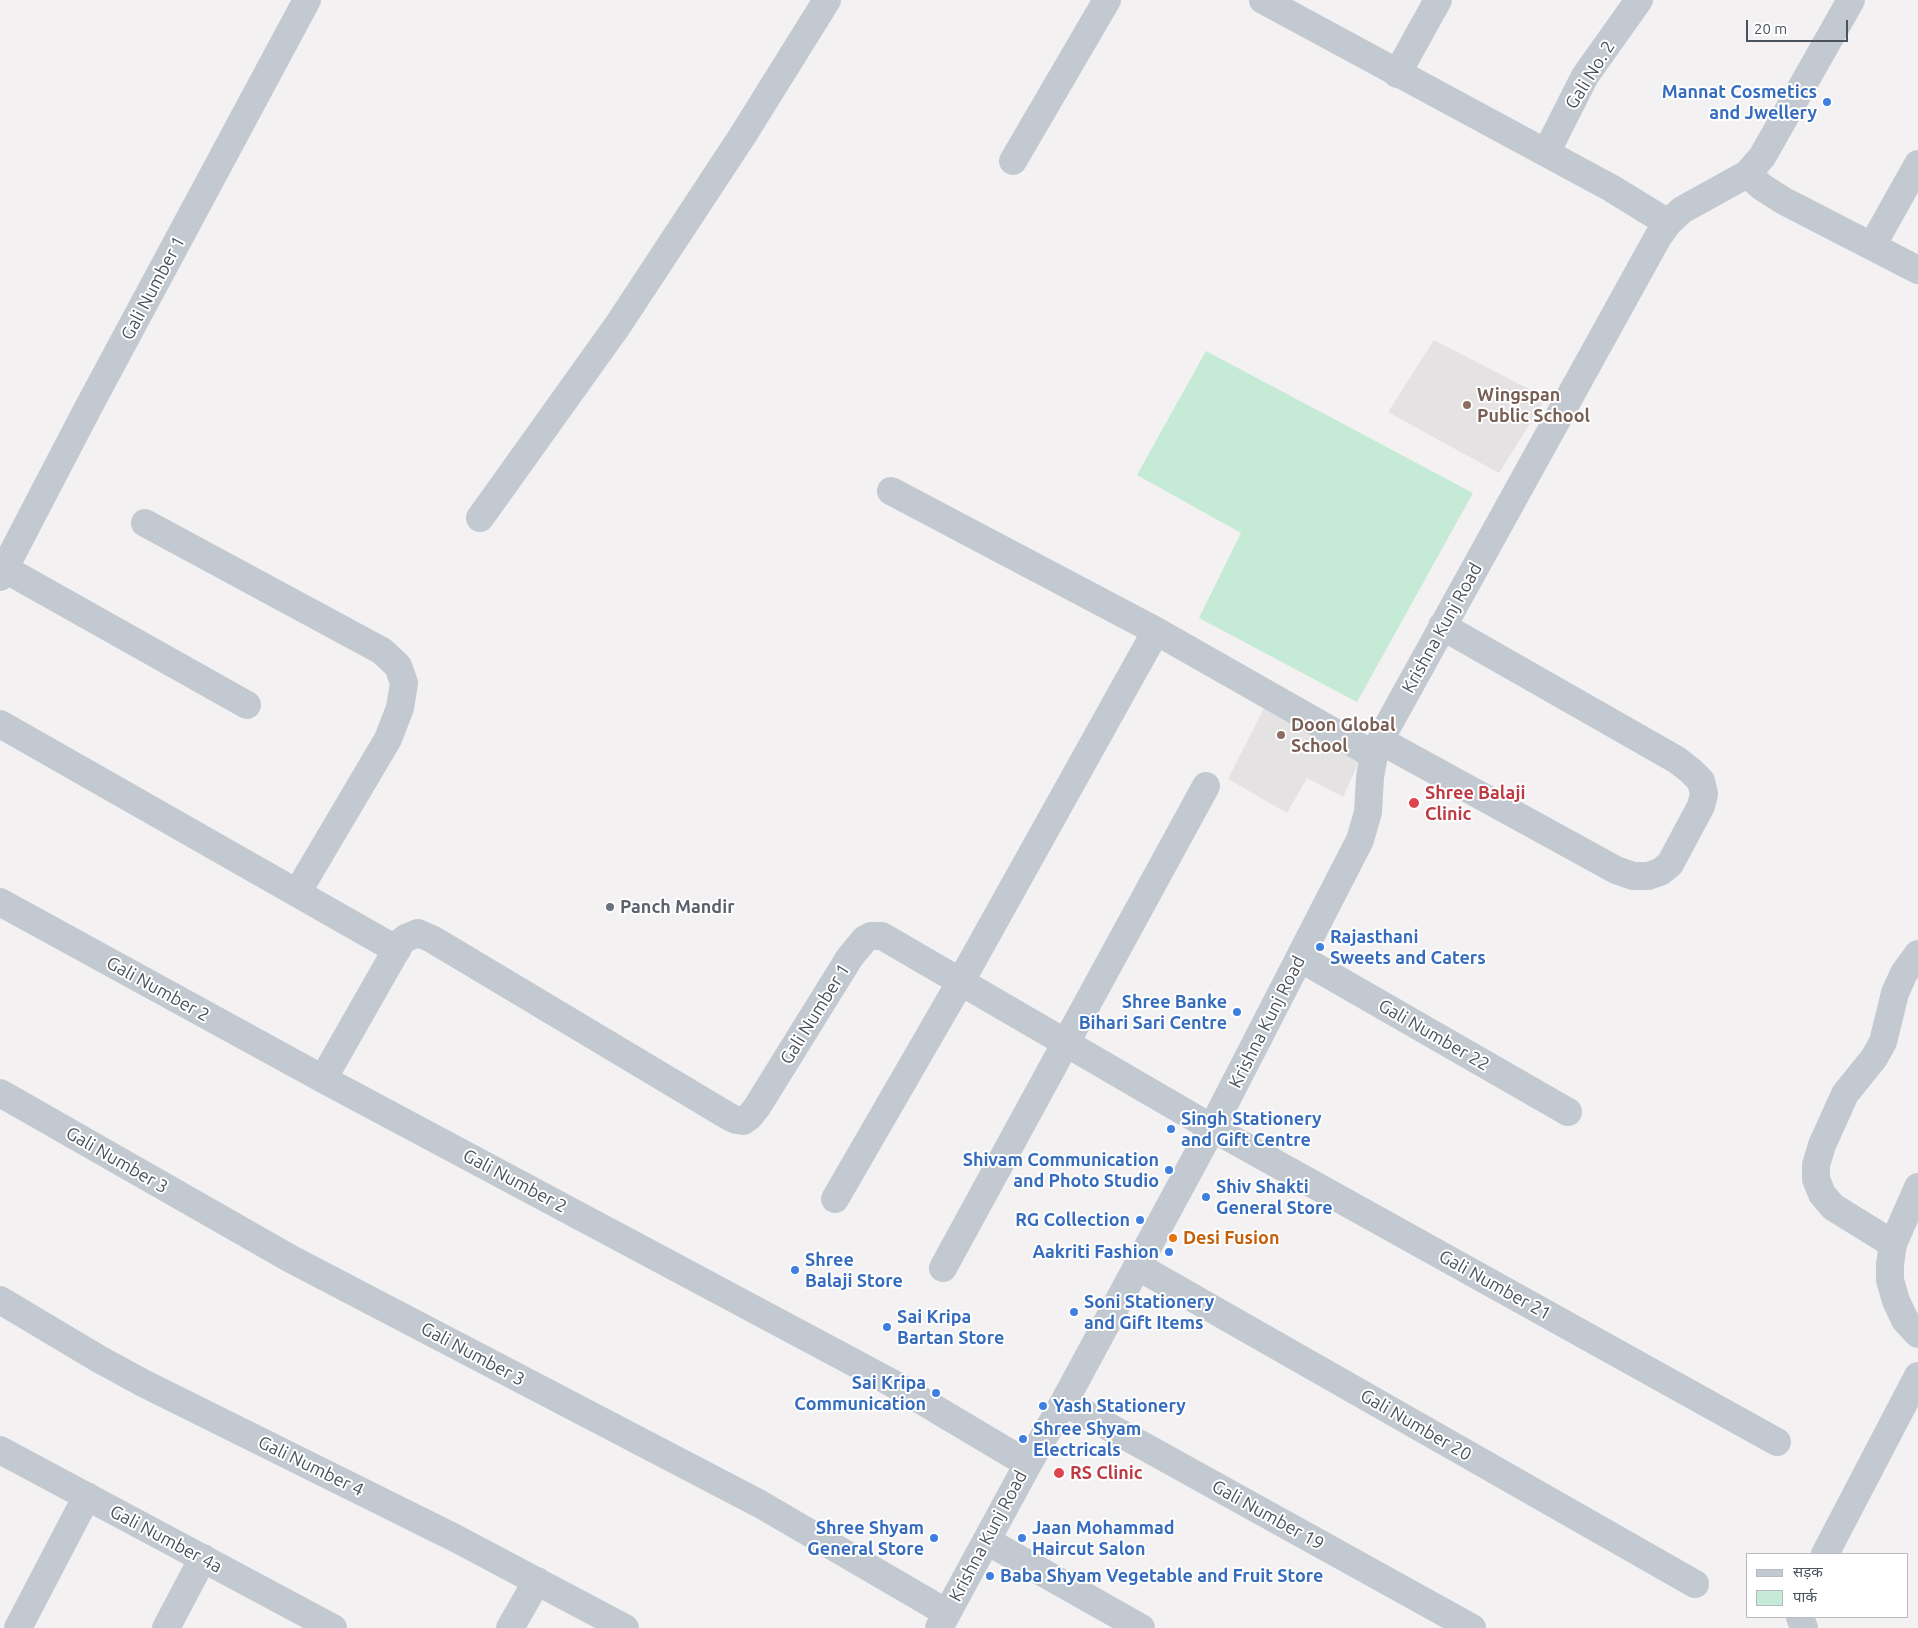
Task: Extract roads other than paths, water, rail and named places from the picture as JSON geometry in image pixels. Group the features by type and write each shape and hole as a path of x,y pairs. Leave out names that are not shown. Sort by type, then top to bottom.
{"street":[{"name":"Gali Number 1","path":"2,573 88,408 307,0"},
{"path":"480,518 618,325 738,143 827,0"},
{"path":"1013,161 1107,0"},
{"path":"1263,0 1611,188 1668,223"},
{"path":"1397,74 1438,0"},
{"name":"Gali No. 2","path":"1546,153 1585,76 1639,0"},
{"path":"1851,0 1762,157 1747,174 1762,187 1784,201 1918,270"},
{"path":"1872,246 1918,164"},
{"name":"Krishna Kunj Road","path":"943,1620 1064,1402 1212,1128 1360,840 1368,812 1370,776 1378,748 1442,626 1653,245 1668,223 1682,210 1747,174"},
{"path":"891,492 1378,748 1616,870 1634,876 1648,876 1660,872 1670,864 1701,806 1704,794 1700,781 1691,771 1677,760 1442,626"},
{"path":"145,523 382,651 398,666 404,683 400,708 388,739 297,893"},
{"path":"2,573 247,705"},
{"path":"835,1199 961,981 1156,630"},
{"path":"0,724 397,950 322,1079"},
{"path":"943,1268 1206,786"},
{"name":"Gali Number 2","path":"0,902 322,1079 892,1383 1028,1464"},
{"name":"Gali Number 1","path":"397,950 401,942 411,935 418,933 432,939 728,1116 743,1121 757,1107 850,957 866,939 871,936 882,936 1212,1128"},
{"path":"1894,1244 1833,1206 1822,1194 1816,1179 1816,1164 1822,1145 1845,1094 1874,1058 1883,1042 1895,993 1904,973 1918,954"},
{"name":"Gali Number 22","path":"1300,958 1568,1112"},
{"name":"Gali Number 3","path":"0,1093 290,1259 760,1504 943,1620"},
{"name":"Gali Number 21","path":"1212,1128 1778,1442"},
{"path":"1918,1187 1894,1244 1890,1264 1890,1280 1896,1301 1905,1320 1918,1334"},
{"name":"Gali Number 20","path":"1137,1266 1695,1584"},
{"name":"Gali Number 4","path":"0,1300 99,1359 455,1538 625,1628"},
{"path":"1826,1553 1918,1376"},
{"name":"Gali Number 19","path":"1064,1402 1472,1628"},
{"name":"Gali Number 4a","path":"0,1450 203,1558 327,1627"},
{"path":"18,1628 87,1496"},
{"path":"987,1541 1141,1628"},
{"path":"166,1628 203,1558"},
{"path":"510,1628 537,1581"}],"place":[{"name":"Mannat Cosmetics and Jwellery","path":"1827,102"},
{"name":"Wingspan Public School","path":"1467,405"},
{"name":"Doon Global School","path":"1281,735"},
{"name":"Shree Balaji Clinic","path":"1414,803"},
{"name":"Panch Mandir","path":"610,907"},
{"name":"Rajasthani Sweets and Caters","path":"1320,947"},
{"name":"Shree Banke Bihari Sari Centre","path":"1237,1012"},
{"name":"Singh Stationery and Gift Centre","path":"1171,1129"},
{"name":"Shivam Communication and Photo Studio","path":"1169,1170"},
{"name":"Shiv Shakti General Store","path":"1206,1197"},
{"name":"RG Collection","path":"1140,1220"},
{"name":"Desi Fusion","path":"1173,1238"},
{"name":"Aakriti Fashion","path":"1169,1252"},
{"name":"Shree Balaji Store","path":"795,1270"},
{"name":"Soni Stationery and Gift Items","path":"1074,1312"},
{"name":"Sai Kripa Bartan Store","path":"887,1327"},
{"name":"Sai Kripa Communication","path":"936,1393"},
{"name":"Yash Stationery","path":"1043,1406"},
{"name":"Shree Shyam Electricals","path":"1023,1439"},
{"name":"RS Clinic","path":"1059,1473"},
{"name":"Shree Shyam General Store","path":"934,1538"},
{"name":"Jaan Mohammad Haircut Salon","path":"1022,1538"},
{"name":"Baba Shyam Vegetable and Fruit Store","path":"990,1576"}]}
